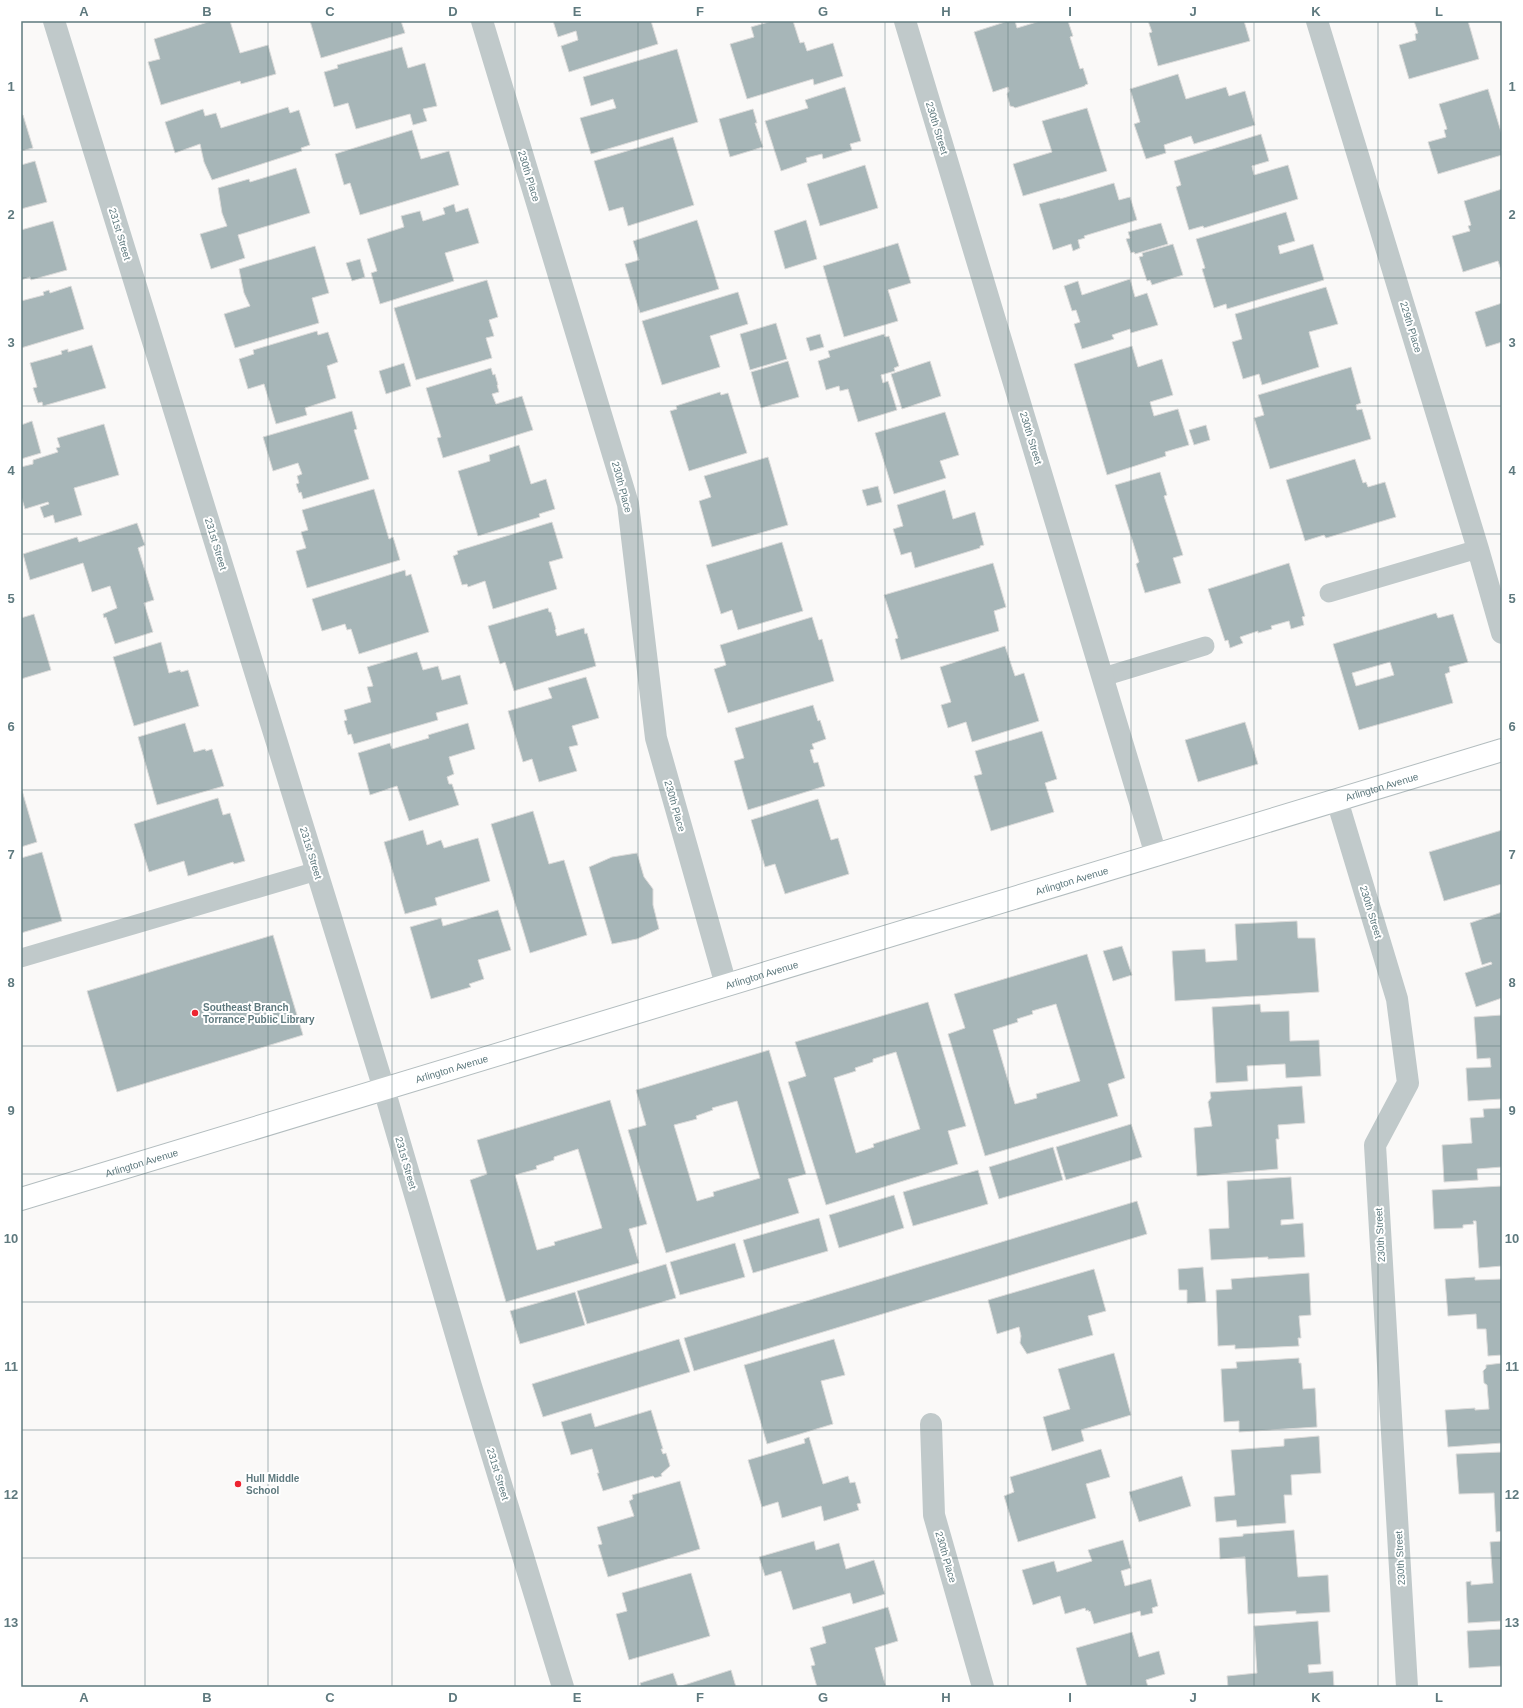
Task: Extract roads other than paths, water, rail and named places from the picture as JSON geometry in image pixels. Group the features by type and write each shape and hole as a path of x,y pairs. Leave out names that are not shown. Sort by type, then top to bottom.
{"main road":[{"name":"Arlington Avenue","path":"21,1199 1502,750"}],"street":[{"name":"231st Street","path":"54,21 384,1089 471,1386 563,1687"},
{"name":"230th Place","path":"482,21 628,504 656,738 726,985"},
{"name":"230th Street","path":"905,21 1156,855"},
{"name":"229th Place","path":"1317,21 1478,549 1502,633"},
{"name":"230th Street","path":"1337,800 1397,998 1408,1083 1375,1145 1407,1687"},
{"name":"230th Place","path":"931,1424 934,1515 983,1687"}],"lane":[{"path":"1329,593 1478,549"},
{"path":"1102,677 1205,646"},
{"path":"21,958 317,871"}],"place":[{"name":"Southeast Branch Torrance Public Library","path":"195,1013"},
{"name":"Hull Middle School","path":"238,1484"}]}
